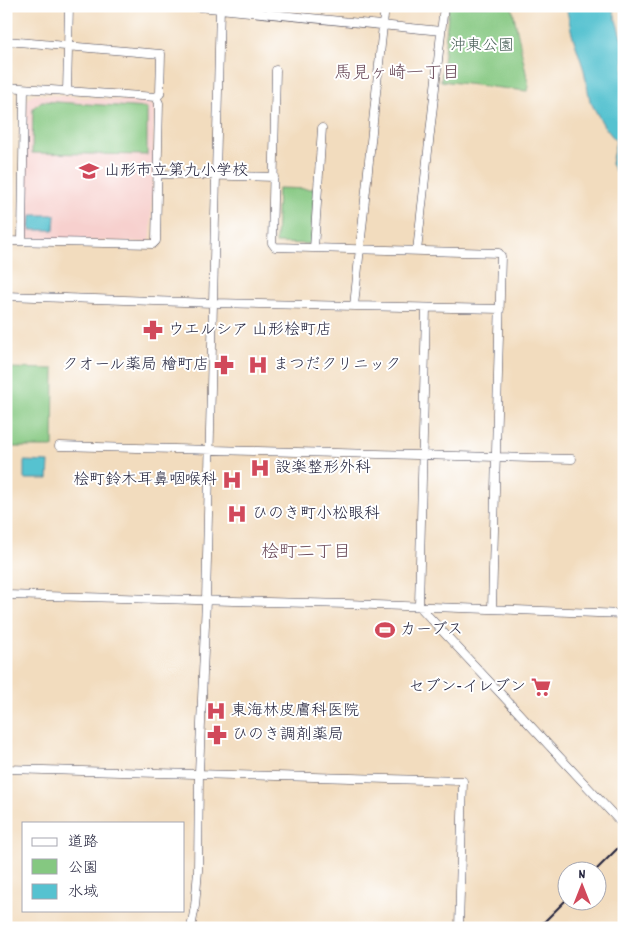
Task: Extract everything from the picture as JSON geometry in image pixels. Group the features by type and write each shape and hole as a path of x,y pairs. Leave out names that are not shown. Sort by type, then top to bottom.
{"street":[{"path":"67,92 69,6"},
{"path":"189,6 441,31"},
{"path":"354,306 385,6"},
{"path":"417,251 444,6"},
{"path":"190,928 195,906 198,871 220,8"},
{"path":"6,41 161,54 160,94 156,98"},
{"path":"276,70 272,243 276,247 498,253 501,256 492,610"},
{"path":"6,87 156,98"},
{"path":"22,241 24,89"},
{"path":"6,240 153,244 156,241 158,174 159,103 156,98"},
{"path":"314,248 322,128"},
{"path":"158,174 274,177"},
{"path":"6,296 213,303 500,309"},
{"path":"426,308 420,606 624,826"},
{"path":"59,446 572,459"},
{"path":"6,595 420,606 624,614"},
{"path":"6,769 463,781 459,928"}],"shaded area":[{"name":"山形市立第九小学校","path":"33,94 150,103 154,108 151,238 147,242 30,239 25,234 27,100"}],"green space":[{"name":"沖東公園","path":"449,6 512,6 529,87 527,91 441,81"},
{"path":"42,101 147,108 147,155 32,153 33,108"},
{"path":"278,188 314,189 311,244 276,243"},
{"path":"6,368 54,369 53,447 6,447"}],"water":[{"path":"566,6 612,6 624,47 624,185 611,164 616,141 604,126 590,101 584,70 572,34"},
{"path":"31,215 55,215 54,230 30,230"},
{"path":"24,461 49,462 48,479 24,479"}],"railway":[{"path":"604,862 624,842"},
{"path":"538,928 558,908"}],"place":[{"name":"山形市立第九小学校","path":"89,171"},
{"name":"ウエルシア 山形桧町店","path":"153,330"},
{"name":"クオール薬局 檜町店","path":"224,365"},
{"name":"まつだクリニック","path":"258,365"},
{"name":"設楽整形外科","path":"260,468"},
{"name":"桧町鈴木耳鼻咽喉科","path":"232,480"},
{"name":"ひのき町小松眼科","path":"237,514"},
{"name":"カーブス","path":"385,630"},
{"name":"セブン-イレブン","path":"541,687"},
{"name":"東海林皮膚科医院","path":"216,711"},
{"name":"ひのき調剤薬局","path":"217,735"}],"district":[{"name":"馬見ヶ崎一丁目","path":"397,74"},
{"name":"桧町二丁目","path":"306,553"}]}
